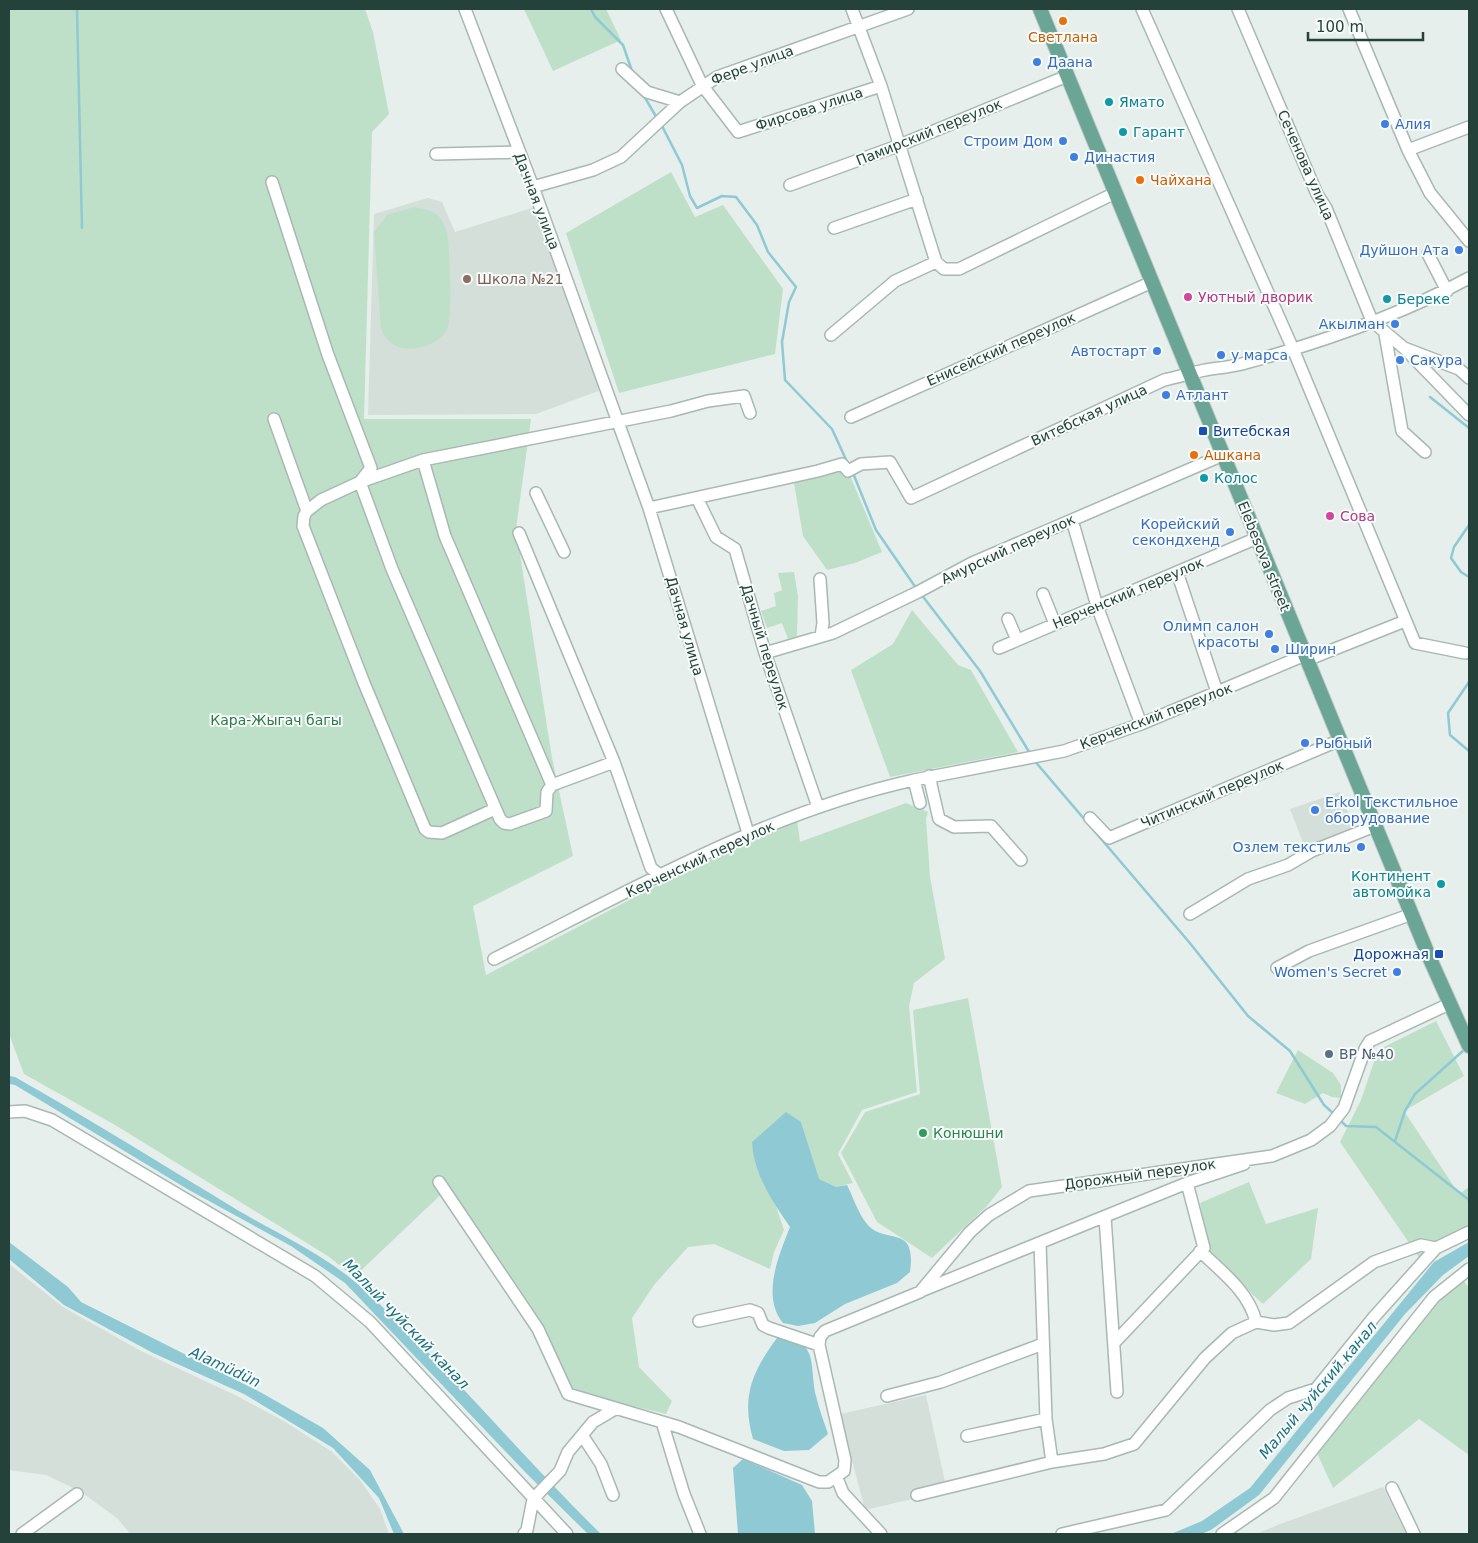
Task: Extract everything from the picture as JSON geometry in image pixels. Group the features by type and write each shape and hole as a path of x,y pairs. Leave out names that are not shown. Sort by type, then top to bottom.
{"main road":[{"name":"Elebesova street","path":"1040,9 1375,826 1449,1004 1469,1046"}],"street":[{"name":"Дачная улица","path":"465,9 533,188 649,508 748,833"},
{"path":"666,9 702,85"},
{"name":"Фирсова улица","path":"852,9 881,86 940,265"},
{"name":"Фере улица","path":"533,188 593,170 621,157 680,102 702,85 717,77 908,9"},
{"path":"1142,9 1293,349 1404,621 1415,643 1465,653"},
{"name":"Сеченова улица","path":"1238,9 1317,194 1326,208 1372,321"},
{"path":"1349,9 1408,150 1430,192 1469,241"},
{"path":"622,69 647,92 680,102"},
{"name":"Памирский переулок","path":"790,185 900,145 1067,76"},
{"name":"Фирсова улица","path":"702,85 738,132 881,86"},
{"path":"1408,150 1469,127"},
{"path":"436,154 518,152"},
{"path":"272,182 328,355 371,468 360,482"},
{"path":"831,335 895,281 940,265 959,269 1115,193"},
{"path":"834,228 917,199"},
{"path":"1428,254 1447,290"},
{"name":"Витебская улица","path":"697,498 842,464 848,471 861,464 890,462 911,498 1164,380 1189,373 1239,365 1293,349 1372,321 1447,290 1469,278"},
{"name":"Енисейский переулок","path":"851,417 1152,282"},
{"path":"1372,321 1385,334 1404,348 1469,415"},
{"path":"1385,334 1402,431 1426,452"},
{"path":"1404,348 1459,369 1469,378"},
{"path":"495,810 442,833 427,831 364,683 303,526 304,516 307,511 321,500 360,482 423,460 708,401 744,396 750,413"},
{"path":"274,419 307,511"},
{"name":"Амурский переулок","path":"765,653 821,636 877,613 972,563 1223,455"},
{"path":"423,460 445,536 552,785"},
{"path":"360,482 392,570 495,810 505,824 532,818 547,809 547,792 552,785 614,762"},
{"path":"536,493 564,552"},
{"path":"649,508 697,498"},
{"name":"Дачный переулок","path":"697,498 716,537 735,549 765,653 818,807"},
{"path":"1072,520 1097,606 1141,724"},
{"path":"519,533 614,762 651,868 661,876"},
{"name":"Нерченский переулок","path":"999,648 1257,538"},
{"path":"1177,572 1217,692"},
{"path":"820,579 823,623 821,636"},
{"path":"1043,594 1055,624"},
{"path":"1008,619 1017,640"},
{"name":"Керченский переулок","path":"494,959 748,833 818,807 863,791 929,776 1064,751 1141,724 1217,692 1404,621"},
{"name":"Читинский переулок","path":"1090,818 1109,838 1340,740"},
{"path":"929,776 939,819 954,827 991,826 1021,860"},
{"path":"914,780 920,803"},
{"path":"1190,914 1248,879 1288,865 1312,851 1375,826"},
{"path":"1277,968 1309,952 1412,914"},
{"name":"Дорожный переулок","path":"819,1345 824,1331 920,1292 970,1232 989,1215 1029,1191 1272,1156 1311,1140 1330,1126 1344,1108 1365,1049 1370,1041 1449,1004"},
{"path":"9,1112 25,1111 52,1120 315,1276 370,1322 536,1496 567,1534"},
{"path":"920,1292 1187,1183 1272,1156"},
{"path":"439,1182 538,1329 568,1394 662,1422 769,1461 819,1482 828,1482 844,1472 845,1460 819,1345 763,1325 758,1312 750,1310 699,1321"},
{"path":"1115,1342 1204,1248 1187,1183"},
{"path":"1105,1217 1117,1392"},
{"path":"1062,1534 1166,1510 1270,1410 1288,1398 1316,1389 1374,1318 1436,1248 1469,1232"},
{"path":"1040,1243 1046,1419 1052,1462"},
{"path":"917,1495 1052,1462 1104,1454 1134,1444 1206,1358 1232,1333 1256,1322 1274,1326 1288,1322 1374,1262 1422,1245 1436,1248"},
{"path":"1200,1251 1234,1284 1252,1307 1256,1322"},
{"path":"1222,1534 1274,1498 1434,1297 1469,1269"},
{"path":"887,1396 941,1382 1043,1344"},
{"path":"524,1534 527,1530 536,1496 555,1475 568,1452 593,1422 615,1409"},
{"path":"967,1436 1046,1419"},
{"path":"662,1422 684,1494 700,1534"},
{"path":"582,1435 601,1464 613,1495"},
{"path":"837,1478 843,1493 881,1534"},
{"path":"1392,1488 1414,1534"},
{"path":"22,1534 77,1494"}],"shaded area":[{"name":"Школа №21","path":"428,198 442,202 455,232 538,206 601,390 536,414 368,415 374,214"},
{"path":"1340,792 1354,827 1305,848 1290,809"},
{"path":"9,1264 63,1307 141,1351 237,1396 282,1420 331,1451 360,1480 380,1509 389,1534 130,1534 118,1519 80,1491 46,1475 9,1470"},
{"path":"926,1395 947,1491 865,1510 840,1414"},
{"path":"1383,1487 1406,1534 1256,1534 1280,1524"}],"green space":[{"name":"Кара-Жыгач багы","path":"9,9 365,9 373,32 389,114 372,132 364,419 531,419 516,529 552,758 573,856 473,906 486,975 658,885 746,842 797,820 800,842 906,803 928,812 926,819 930,877 945,959 914,983 909,1006 917,1092 862,1110 838,1154 853,1183 836,1187 818,1179 801,1122 761,1179 776,1206 784,1230 774,1252 770,1269 714,1244 688,1247 654,1285 632,1318 639,1367 672,1401 666,1414 571,1391 542,1323 449,1187 354,1277 328,1256 115,1125 24,1074 9,1034"},
{"path":"524,9 606,9 621,40 553,71"},
{"path":"671,172 695,217 723,205 783,289 775,354 619,393 566,233"},
{"path":"414,207 429,210 436,214 445,226 449,253 450,311 447,329 442,336 428,345 410,349 393,345 381,329 374,232 387,215"},
{"path":"840,471 851,478 882,552 855,563 827,570 803,536 794,483"},
{"path":"794,572 798,596 797,636 788,639 782,623 767,628 761,611 776,606 774,593 782,590 778,573"},
{"path":"912,610 958,665 971,670 1018,752 890,777 851,670 893,644"},
{"name":"Конюшни","path":"968,998 1002,1187 987,1206 932,1258 877,1222 841,1153 865,1112 920,1094 913,1010"},
{"path":"1436,1021 1464,1076 1404,1111 1459,1194 1469,1187 1469,1227 1420,1259 1340,1142 1361,1100 1378,1050"},
{"path":"1298,1050 1333,1073 1341,1085 1341,1098 1323,1093 1305,1104 1276,1093"},
{"path":"1249,1182 1266,1224 1318,1208 1311,1259 1263,1304 1210,1256 1200,1203"},
{"path":"1464,1281 1469,1288 1469,1455 1419,1419 1333,1488 1317,1453 1434,1303"}],"water":[{"path":"9,1076 15,1077 72,1110 239,1211 333,1265 361,1287 423,1347 601,1534 588,1534 527,1474 345,1283 291,1246 189,1190 15,1085 9,1084"},
{"path":"786,1112 801,1122 819,1179 836,1187 847,1185 858,1210 867,1224 882,1234 904,1241 909,1246 911,1256 910,1272 897,1283 845,1304 815,1323 798,1326 783,1323 773,1301 774,1275 790,1227 760,1177 753,1154 752,1142"},
{"path":"9,1242 68,1287 81,1302 260,1392 323,1428 370,1470 404,1534 394,1534 379,1498 333,1448 244,1394 153,1353 64,1305 9,1259"},
{"path":"1469,1242 1469,1256 1443,1275 1405,1314 1259,1495 1211,1530 1201,1534 1171,1534 1202,1521 1250,1488 1434,1262"},
{"path":"777,1338 800,1343 810,1356 816,1396 828,1434 809,1450 784,1451 753,1439 748,1410 751,1385 761,1362"},
{"path":"743,1459 802,1485 812,1501 815,1534 738,1534 733,1468"}],"waterway":[{"path":"77,9 82,228"},
{"path":"591,9 595,17 623,45 632,71"},
{"path":"644,96 658,120"},
{"path":"661,124 682,165 690,196 697,208 722,196 736,197 757,225 768,252 796,287 789,302 782,342 785,380 832,429 848,464"},
{"path":"1430,397 1469,428"},
{"path":"853,473 876,530 916,588"},
{"path":"1469,525 1454,547 1451,558 1461,572 1469,577"},
{"path":"921,594 980,671 1031,755"},
{"path":"1469,682 1448,713 1450,735 1469,751"},
{"path":"1033,759 1189,942 1248,1016 1290,1051 1324,1105 1334,1114"},
{"path":"1395,1141 1405,1111 1415,1094 1465,1049"},
{"path":"1340,1120 1346,1126 1376,1127 1469,1200"}],"place":[{"name":"Светлана","path":"1063,21"},
{"name":"Даана","path":"1037,62"},
{"name":"Ямато","path":"1109,102"},
{"name":"Алия","path":"1385,124"},
{"name":"Гарант","path":"1123,132"},
{"name":"Строим Дом","path":"1063,141"},
{"name":"Династия","path":"1074,157"},
{"name":"Чайхана","path":"1140,180"},
{"name":"Дуйшон Ата","path":"1459,250"},
{"name":"Школа №21","path":"467,279"},
{"name":"Уютный дворик","path":"1188,297"},
{"name":"Береке","path":"1387,299"},
{"name":"Акылман","path":"1395,324"},
{"name":"Автостарт","path":"1157,351"},
{"name":"у марса","path":"1221,355"},
{"name":"Сакура","path":"1400,360"},
{"name":"Атлант","path":"1166,395"},
{"name":"Витебская","path":"1203,431"},
{"name":"Ашкана","path":"1194,455"},
{"name":"Колос","path":"1204,478"},
{"name":"Сова","path":"1330,516"},
{"name":"Корейский секондхенд","path":"1230,532"},
{"name":"Олимп салон красоты","path":"1269,634"},
{"name":"Ширин","path":"1275,649"},
{"name":"Рыбный","path":"1305,743"},
{"name":"Erkol Текстильное оборудование","path":"1315,810"},
{"name":"Озлем текстиль","path":"1361,847"},
{"name":"Континент автомойка","path":"1441,884"},
{"name":"Дорожная","path":"1439,954"},
{"name":"Women's Secret","path":"1397,972"},
{"name":"BP №40","path":"1329,1054"},
{"name":"Конюшни","path":"923,1133"}],"water label":[{"name":"Малый чуйский канал","path":"406,1324"},
{"name":"Alamüdün","path":"225,1367"},
{"name":"Малый чуйский канал","path":"1318,1390"}]}
